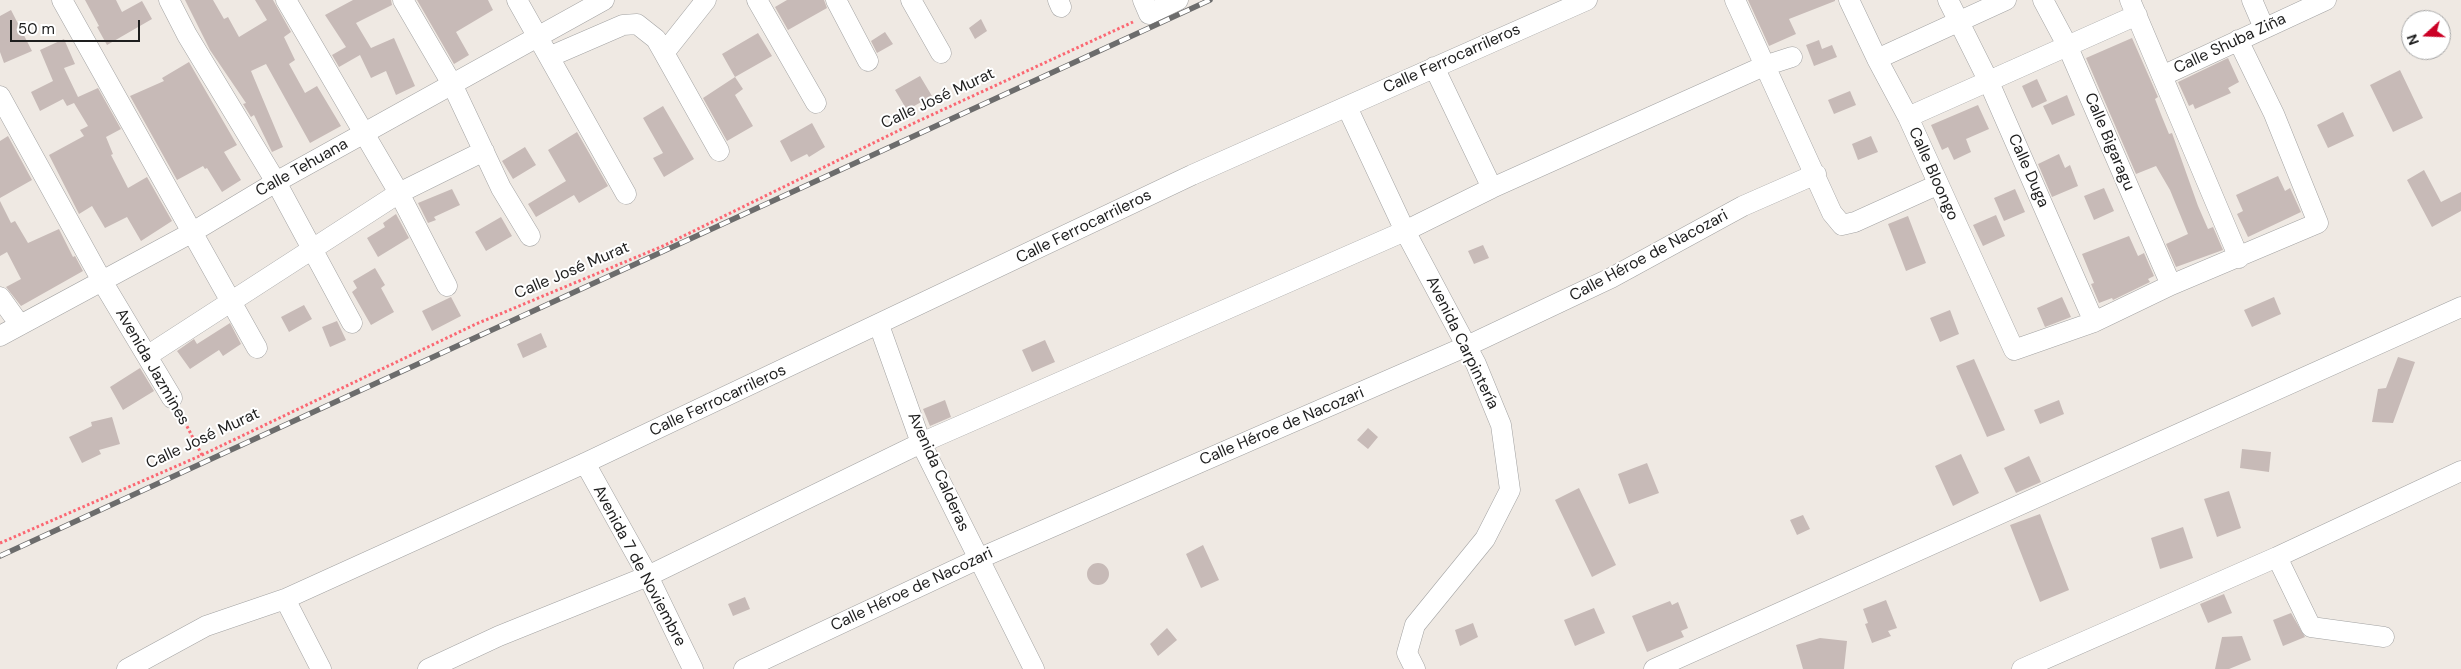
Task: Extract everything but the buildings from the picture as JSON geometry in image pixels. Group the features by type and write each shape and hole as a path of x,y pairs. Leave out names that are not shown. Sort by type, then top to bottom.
{"street":[{"path":"62,0 257,348"},
{"path":"169,0 187,35 276,182 352,323"},
{"path":"286,0 399,193 447,286"},
{"path":"403,0 452,84 501,188 530,236"},
{"path":"517,0 626,194"},
{"name":"Calle Tehuana","path":"0,336 191,233 276,182 604,0"},
{"path":"664,53 706,0"},
{"path":"757,0 816,103"},
{"path":"836,0 868,61"},
{"path":"911,0 941,54"},
{"path":"1146,7 1178,0"},
{"name":"Calle Ferrocarrileros","path":"127,669 206,626 285,600 585,463 1192,175 1587,0"},
{"path":"1735,0 1764,66 1816,174 1832,213 1842,225 1855,222 1938,185"},
{"name":"Calle Bloongo","path":"1849,0 1877,60 1908,117 2014,350 2094,322"},
{"name":"Calle Duga","path":"1948,0 1988,80 2094,322"},
{"path":"1877,60 2006,0"},
{"name":"Calle Bigaragu","path":"2043,0 2067,45 2171,285"},
{"path":"2252,0 2264,28"},
{"name":"Calle Shuba Ziña","path":"2162,76 2326,0"},
{"path":"1908,117 2067,45 2133,7 2239,258"},
{"path":"549,57 623,25 637,24 656,39 719,151"},
{"path":"2094,322 2171,285 2239,258 2318,223 2274,114 2238,40"},
{"path":"428,669 499,636 648,576 921,443 1405,231 1492,188 1764,66 1792,57"},
{"path":"1434,67 1492,188"},
{"name":"Avenida Jazmines","path":"0,96 102,281 172,398"},
{"name":"Avenida Carpintería","path":"1347,106 1405,231 1467,346 1501,424 1510,490 1484,539 1415,625 1411,661"},
{"path":"147,356 399,193 484,152"},
{"name":"Calle Héroe de Nacozari","path":"744,669 978,559 1467,346 1611,278 1743,206 1816,174"},
{"path":"0,297 20,325"},
{"path":"1654,669 2461,308"},
{"name":"Avenida Calderas","path":"879,325 921,443 1034,669"},
{"name":"Avenida 7 de Noviembre","path":"585,463 648,576 693,669"},
{"path":"2022,669 2277,557 2461,470"},
{"path":"2277,557 2311,627 2384,637"},
{"path":"285,600 321,669"}],"path":[{"name":"Calle José Murat","path":"0,543 202,454 476,324 664,246 1146,7"},
{"name":"Avenida Jazmines","path":"172,398 202,454"}],"railway":[{"path":"0,556 1210,0"}]}
